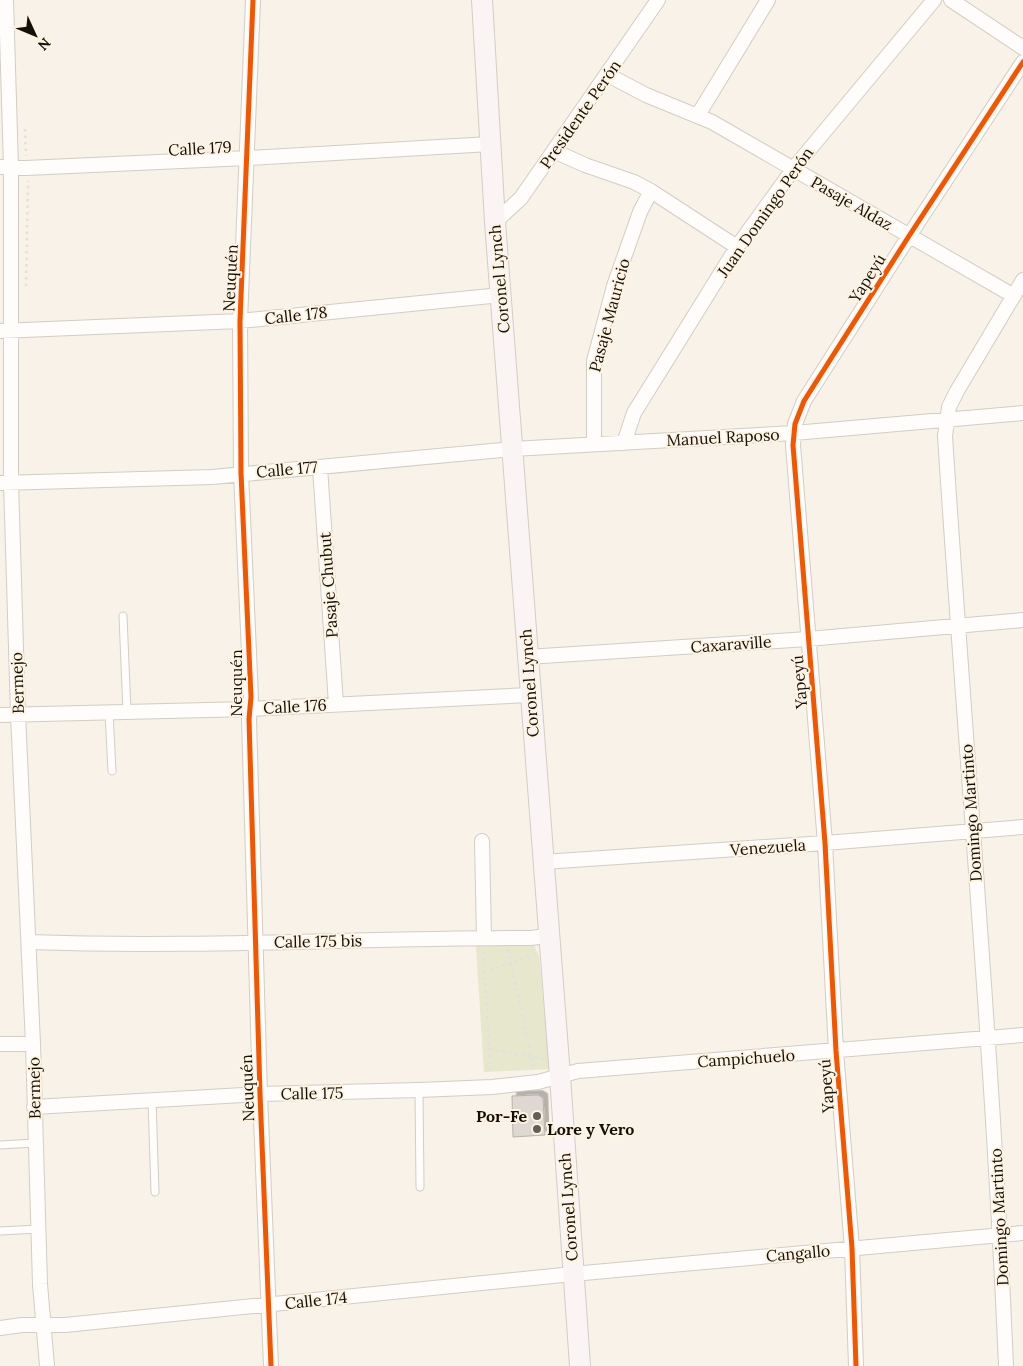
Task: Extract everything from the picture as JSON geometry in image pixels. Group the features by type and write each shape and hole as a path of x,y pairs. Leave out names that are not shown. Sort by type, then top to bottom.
{"main road":[{"name":"Coronel Lynch","path":"482,0 495,222 543,862 541,948 547,1067 573,1274 580,1366"}],"street":[{"name":"Bermejo","path":"6,0 6,482 28,942 38,1229 47,1366"},
{"name":"Neuquén","path":"253,0 240,320 241,473 251,696 249,719 254,942 271,1366"},
{"name":"Presidente Perón","path":"495,222 521,198 608,75 658,0"},
{"path":"698,116 768,0"},
{"name":"Juan Domingo Perón","path":"624,443 634,413 738,247 794,168 934,0"},
{"path":"951,0 1023,48"},
{"name":"Yapeyú","path":"856,1366 852,1248 836,1051 825,843 793,445 794,432 798,413 804,401 1023,62"},
{"name":"Pasaje Aldaz","path":"608,75 646,95 712,122 1014,296"},
{"name":"Calle 179","path":"6,168 248,158 490,144"},
{"path":"554,151 585,165 634,182 738,247"},
{"name":"Pasaje Mauricio","path":"594,443 594,361 614,286 640,212 651,191"},
{"name":"Domingo Martinto","path":"1006,1366 1001,1235 957,625 946,436 949,407 1023,280"},
{"name":"Calle 178","path":"6,331 240,320 501,296"},
{"name":"Manuel Raposo","path":"513,449 794,432 1023,413"},
{"name":"Calle 177","path":"6,482 202,477 513,449"},
{"name":"Pasaje Chubut","path":"320,467 336,704"},
{"name":"Caxaraville","path":"528,657 808,639 1023,620"},
{"name":"Calle 176","path":"0,715 250,709 530,696"},
{"name":"Venezuela","path":"543,862 825,843 1023,827"},
{"path":"482,841 483,942"},
{"name":"Calle 175 bis","path":"28,942 80,944 483,942 530,938 541,948"},
{"name":"Campichuelo","path":"547,1067 578,1071 1023,1034"},
{"path":"0,1044 32,1044"},
{"name":"Calle 175","path":"34,1107 260,1094 492,1087 547,1067"},
{"name":"Cangallo","path":"573,1274 1023,1233"},
{"name":"Calle 174","path":"0,1328 22,1325 65,1325 573,1274"}],"lane":[{"path":"123,616 127,712"},
{"path":"109,712 112,771"},
{"path":"419,1090 420,1188"},
{"path":"152,1100 154,1192"},
{"path":"0,1145 35,1143"},
{"path":"0,1231 38,1229"}],"path":[{"path":"483,942 492,1087"},
{"path":"507,946 530,1056 547,1067"},
{"path":"484,972 511,963 541,948"},
{"path":"490,1049 530,1056 547,1067"}],"green space":[{"path":"534,945 539,956 550,1069 484,1072 476,946"}],"building":[{"path":"538,1095 543,1098 545,1135 513,1137 512,1096"}],"cycle path":[{"path":"253,0 240,321 241,473 251,697 249,719 260,1094 271,1366"},
{"path":"856,1366 852,1248 836,1051 825,843 793,445 795,424 804,401 1023,62"}],"place":[{"name":"Por-Fe","path":"537,1116"},
{"name":"Lore y Vero","path":"537,1129"}]}
